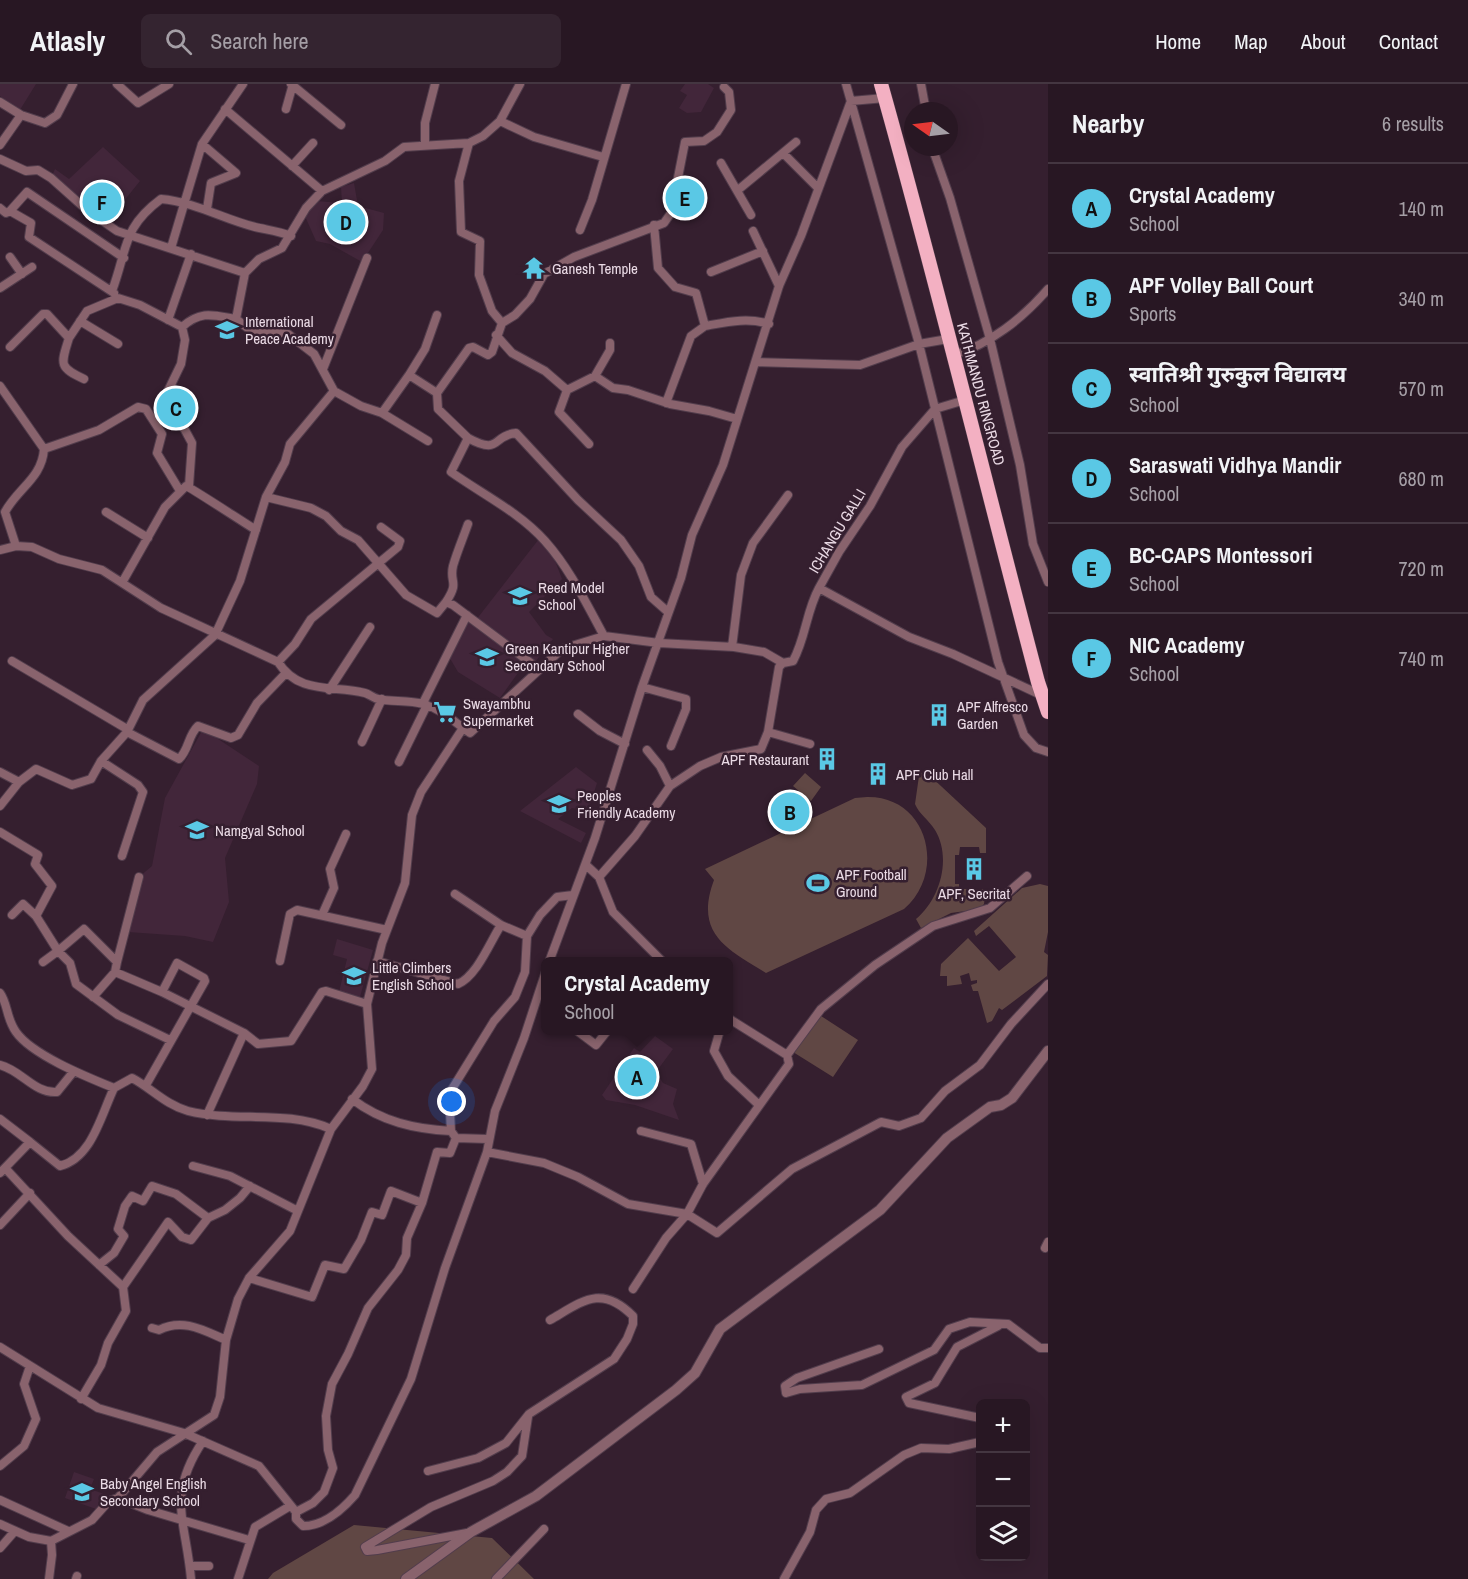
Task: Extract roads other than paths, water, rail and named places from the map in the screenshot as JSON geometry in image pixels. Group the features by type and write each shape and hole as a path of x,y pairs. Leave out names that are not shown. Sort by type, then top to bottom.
{"highway":[{"name":"KATHMANDU RINGROAD","path":"881,84 916,205 948,339 1041,695 1048,712"}],"street":[{"path":"0,102 21,115 45,123 57,115 73,84"},
{"path":"117,84 138,103 169,84"},
{"path":"171,248 183,201 202,144 243,84"},
{"path":"286,109 292,84 340,125"},
{"path":"425,144 425,123 435,84"},
{"path":"236,319 245,273 259,259 282,248 306,208 322,191 386,161 404,147 469,143 490,132 500,121 520,84"},
{"path":"580,230 592,200 626,84"},
{"path":"846,84 919,344 993,643 1024,735 1036,748 1048,752"},
{"path":"921,84 924,102"},
{"path":"668,612 651,597 639,566 621,540 578,500 516,433 484,447 468,438 438,409 437,393 469,348 473,347 488,355 492,352 502,323 515,315 530,298 544,274 574,257 664,223 671,213 685,142 704,141 717,132 731,110 729,92 723,85"},
{"path":"851,101 885,98"},
{"path":"551,957 586,865 642,687 681,578 692,535 720,474 769,324 779,286 801,236 851,101"},
{"path":"225,108 322,191"},
{"path":"0,146 21,115"},
{"path":"500,121 534,137 603,157"},
{"path":"738,190 796,142"},
{"path":"292,166 313,143"},
{"path":"469,143 459,182 461,232 480,241 479,275 492,311 502,323"},
{"path":"202,144 236,173 211,183 207,209"},
{"path":"783,153 818,188"},
{"path":"935,156 950,198 990,339 1020,465 1033,544 1048,582"},
{"path":"0,159 26,171 38,171 51,178 87,211 127,236 191,254 245,273"},
{"path":"721,163 751,215"},
{"path":"0,208 6,213 10,211 27,192 124,258"},
{"path":"84,379 65,369 63,364 69,338 93,306 115,294 127,236 137,218 161,199 183,201 291,236"},
{"path":"10,211 31,223 29,237 115,294 182,327"},
{"path":"654,225 658,268 675,287 696,293 705,326"},
{"path":"753,231 779,286"},
{"path":"711,272 763,251"},
{"path":"168,320 191,254"},
{"path":"10,257 22,274"},
{"path":"323,369 367,258"},
{"path":"0,288 32,267"},
{"path":"953,356 977,348 990,339 1035,304 1048,289"},
{"path":"10,347 44,313 69,338"},
{"path":"182,327 194,316 211,315 236,319 249,328 288,334 308,348 323,369 334,392 361,406 382,413 428,441"},
{"path":"382,413 424,349 437,315"},
{"path":"666,403 691,336 705,326 743,320 757,320 769,324"},
{"path":"80,321 118,344"},
{"path":"182,327 184,340 182,364 165,395 192,443 189,486"},
{"path":"496,335 512,353 545,371 567,390"},
{"path":"756,362 860,365 919,344 948,339"},
{"path":"590,444 559,412 567,390 595,376 610,350 610,343"},
{"path":"409,375 437,393"},
{"path":"595,376 613,388 737,419"},
{"path":"0,386 44,449 43,460 33,479 11,500 5,512 16,546"},
{"path":"0,806 19,782 36,769 64,783 79,784 91,779 101,761 127,731 143,700 215,635 240,581 266,497 285,462 290,444 334,392"},
{"path":"935,409 965,400"},
{"path":"44,449 84,436 138,407 143,407 147,409 162,434 157,453 180,491"},
{"name":"ICHANGU GALLI","path":"935,409 902,447 870,506 839,552 819,588 909,637 1041,695"},
{"path":"468,438 451,472 491,498 544,540 565,565 604,636"},
{"path":"123,581 165,507 180,491 189,486"},
{"path":"189,486 256,530"},
{"path":"732,647 741,575 753,543 788,495"},
{"path":"266,497 311,508 326,516 341,531 358,540 406,595 437,613 453,591 455,581 452,570 468,524"},
{"path":"106,512 148,538"},
{"path":"278,662 295,644 311,619 398,547 400,541 381,527"},
{"path":"0,550 16,546 32,547 59,559 102,570 123,581 161,608 215,635 278,662 285,674 302,683 329,690 366,693 382,699 425,704 451,717 470,733 538,669 571,644 604,636 659,643 732,647 764,652 783,663"},
{"path":"598,877 635,837 670,786 700,766 721,757 761,749 768,732 779,667 783,663 793,661 800,649 806,615 819,588"},
{"path":"446,602 467,615 538,669"},
{"path":"399,762 467,615"},
{"path":"329,690 370,627"},
{"path":"12,661 127,731 179,759 188,747 192,732 198,726 231,738 238,735 258,703 285,674"},
{"path":"642,687 686,699 686,709 671,746"},
{"path":"362,742 382,699"},
{"path":"578,714 600,731 625,744"},
{"path":"0,1524 14,1532 42,1542 51,1541 92,1520 109,1501 118,1498 146,1461 184,1433 214,1415 220,1397 226,1340 238,1299 249,1278 290,1231 331,1129 363,1086 372,1069 367,1004 377,961 405,883 415,807 421,792 463,728"},
{"path":"768,732 810,744"},
{"path":"646,750 660,766 670,786"},
{"path":"101,761 138,785 143,792 122,856"},
{"path":"0,772 19,782"},
{"path":"0,832 36,852 38,857 35,864 51,883 52,888 36,916"},
{"path":"322,915 334,888 330,869 346,834"},
{"path":"586,865 598,877 613,912 658,957"},
{"path":"787,1055 821,1009 875,964 933,926 990,908 1027,876"},
{"path":"93,997 114,972 139,877"},
{"path":"455,894 501,925 527,936"},
{"path":"238,1579 255,1527 293,1509 313,1503 324,1492 333,1467 328,1450 326,1416 332,1384 368,1308 398,1270 406,1255 407,1238 422,1203 437,1152 450,1153 453,1135 449,1094 488,1029 515,997 525,972 527,936 540,915 557,897 573,895"},
{"path":"12,915 23,904 36,916 58,951 70,963 76,984 118,1015 170,1040"},
{"path":"280,961 290,914 297,910 387,930"},
{"path":"377,961 458,984 465,981 472,973 501,925"},
{"path":"43,962 84,929 117,962"},
{"path":"146,1085 205,981 204,978 177,963 162,992"},
{"path":"114,972 162,992 244,1033 258,1044 291,1041 322,992 326,991 367,1004"},
{"path":"487,1152 544,1163 578,1177 628,1204 687,1214 717,1233 792,1169 881,1122 899,1126 921,1118 945,1091 980,1065 1011,1024 1048,984"},
{"path":"0,1347 98,1408 184,1433 259,1466 293,1509 296,1519 303,1526 311,1526 340,1511 355,1495 411,1379 445,1269 487,1152 495,1111 524,1038 541,985"},
{"path":"0,993 7,1020 18,1035 74,1071 114,1089"},
{"path":"537,996 541,1000"},
{"path":"633,1289 666,1238 687,1214 703,1184 789,1064 787,1055 733,1021"},
{"path":"207,1115 244,1033"},
{"path":"583,1035 596,1045 604,1035"},
{"path":"719,1035 714,1051 728,1076 759,1105"},
{"path":"406,1579 471,1532 536,1496 676,1390 694,1373 720,1329 880,1210 947,1138 990,1107 1001,1105 1012,1098 1048,1051"},
{"path":"0,1065 9,1067 48,1093 57,1092 74,1071"},
{"path":"0,1119 60,1166 78,1157 90,1142 114,1089 132,1078 146,1085 164,1101 185,1110 207,1115 292,1117 312,1121 331,1129"},
{"path":"352,1099 399,1124 414,1129 488,1139"},
{"path":"641,1131 691,1144 703,1184"},
{"path":"30,1142 3,1171 30,1193 68,1236 123,1287 126,1311 108,1343 101,1365 81,1399"},
{"path":"193,1166 230,1176 298,1211"},
{"path":"99,1265 114,1253 124,1236 118,1229 125,1206 132,1196 143,1201 152,1186 176,1194 208,1218"},
{"path":"123,1287 168,1222 182,1237 191,1239 208,1218 225,1210 250,1186"},
{"path":"249,1278 312,1297 325,1265 344,1269 361,1240 372,1212 382,1215 391,1191 422,1203"},
{"path":"0,1225 30,1193"},
{"path":"428,1471 478,1458 506,1443 529,1414 614,1359 633,1324 633,1316 616,1300 604,1297 583,1303 550,1320"},
{"path":"879,1349 797,1378 785,1386 786,1393 800,1389 862,1385 934,1350 949,1329 970,1322 985,1321 998,1326"},
{"path":"976,1417 909,1403 906,1399 940,1378 957,1347 1002,1323 1008,1324 1040,1348 1048,1347"},
{"path":"152,1328 159,1330 169,1325 189,1324 226,1340"},
{"path":"0,1466 24,1446 36,1419 24,1384 30,1366"},
{"path":"471,1532 377,1550 367,1551 365,1547 431,1507 493,1481 507,1472 522,1456 529,1414"},
{"path":"191,1579 181,1518 181,1489 189,1462 203,1441"},
{"path":"784,1579 810,1532 816,1510 826,1499 850,1493 912,1452 921,1449 949,1449 976,1443"},
{"path":"118,1498 249,1540"},
{"path":"0,1500 68,1531"},
{"path":"496,1579 544,1529"},
{"path":"0,1548 14,1532"},
{"path":"49,1579 51,1541"},
{"path":"190,1566 209,1566"}],"place":[{"name":"BC-CAPS Montessori","path":"685,198"},
{"name":"NIC Academy","path":"102,202"},
{"name":"Saraswati Vidhya Mandir","path":"346,222"},
{"name":"Ganesh Temple","path":"534,268"},
{"name":"International Peace Academy","path":"227,330"},
{"name":"स्वातिश्री गुरुकुल विद्यालय","path":"176,408"},
{"name":"Reed Model School","path":"520,596"},
{"name":"Green Kantipur Higher Secondary School","path":"487,657"},
{"name":"Swayambhu Supermarket","path":"445,712"},
{"name":"APF Alfresco Garden","path":"939,715"},
{"name":"APF Restaurant","path":"827,759"},
{"name":"APF Club Hall","path":"878,774"},
{"name":"Peoples Friendly Academy","path":"559,804"},
{"name":"APF Volley Ball Court","path":"790,812"},
{"name":"Namgyal School","path":"197,830"},
{"name":"APF, Secritat","path":"974,869"},
{"name":"APF Football Ground","path":"818,883"},
{"name":"Little Climbers English School","path":"354,976"},
{"name":"Crystal Academy","path":"637,1077"},
{"name":"Baby Angel English Secondary School","path":"82,1492"}]}
